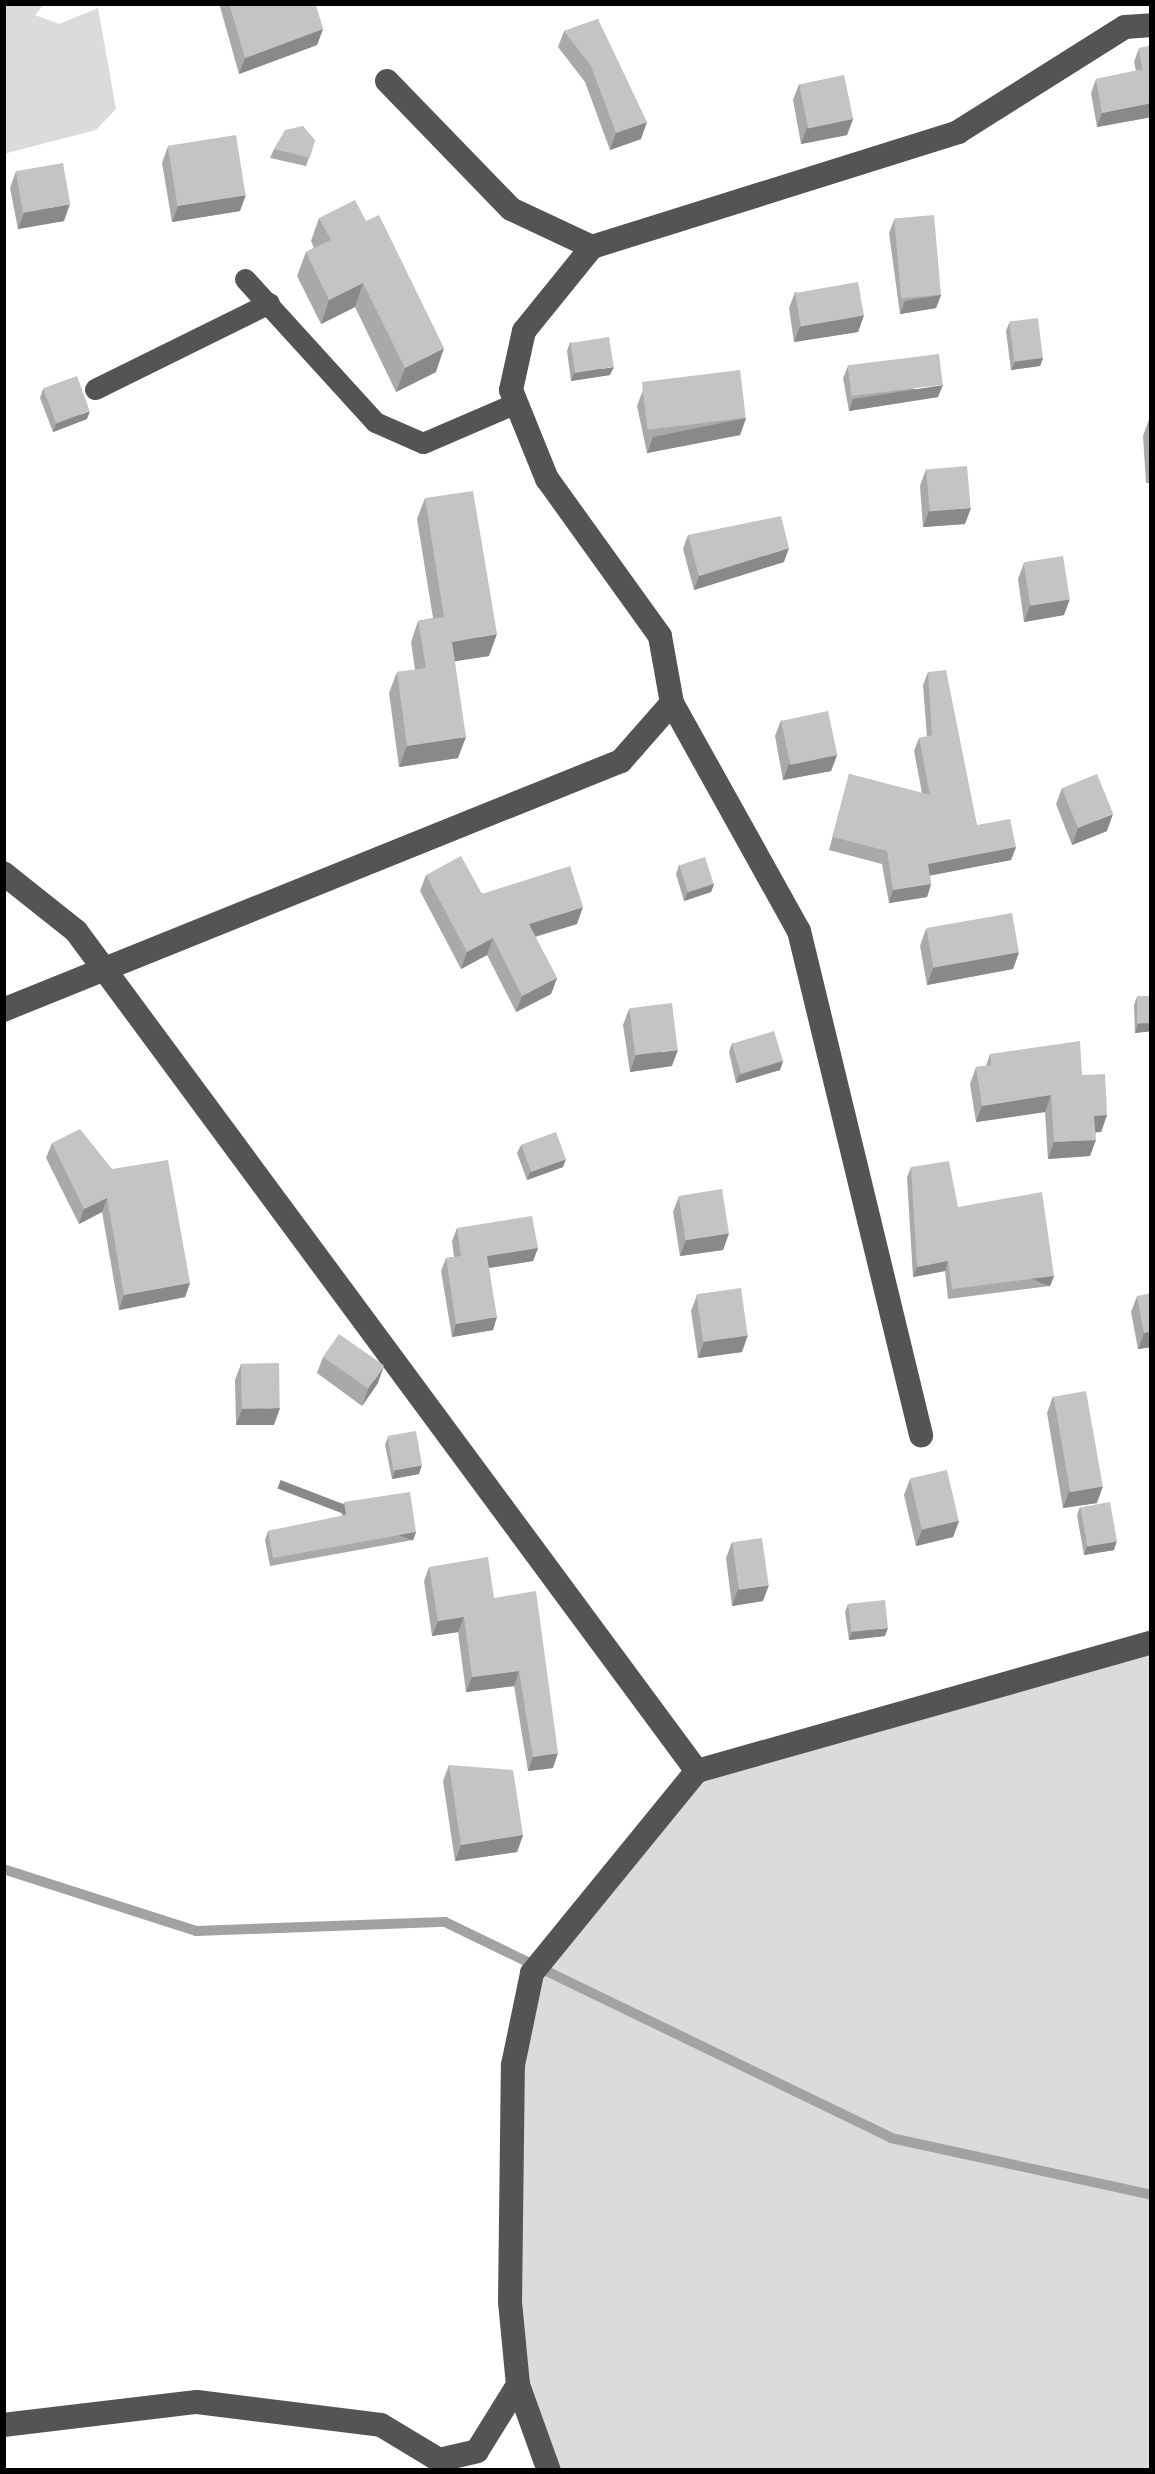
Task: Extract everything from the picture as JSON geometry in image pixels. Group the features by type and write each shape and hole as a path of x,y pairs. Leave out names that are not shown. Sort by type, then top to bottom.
{"street":[{"path":"921,1435 800,931 672,703 660,636 547,479 516,403 524,331 592,247 958,132 1125,27 1152,25"},
{"path":"387,81 512,209 592,247"},
{"path":"3,1010 621,761 672,703"},
{"path":"3,873 58,910 697,1771"},
{"path":"549,2471 518,2385 513,2065 532,1973 697,1771 1152,1642"},
{"path":"3,2426 197,2402 381,2425 439,2460 455,2464 477,2451 518,2385"}],"lane":[{"path":"244,279 375,422 423,443 516,403"},
{"path":"95,389 269,303"}],"shaded area":[{"path":"3,3 45,3 35,15 59,24 98,8 116,109 96,130 3,154"},
{"path":"1152,1642 1152,2471 549,2471 518,2385 513,2065 557,1935 697,1771"}],"building":[{"path":"229,3 315,3 323,29 245,58"},
{"path":"598,19 647,122 616,133 591,66 564,31"},
{"path":"1152,45 1152,103 1102,113 1096,79 1143,69 1139,48"},
{"path":"844,75 853,119 808,129 799,85"},
{"path":"303,126 315,140 310,158 274,149 285,130"},
{"path":"236,135 246,195 177,206 168,146"},
{"path":"63,163 70,204 23,213 16,171"},
{"path":"355,200 366,221 379,215 444,348 405,368 363,283 329,300 306,252 331,240 319,218"},
{"path":"934,215 941,295 901,298 894,218"},
{"path":"858,282 864,315 801,327 795,293"},
{"path":"1038,318 1043,358 1014,361 1009,322"},
{"path":"609,337 614,367 575,373 570,343"},
{"path":"939,354 943,385 851,396 848,365"},
{"path":"740,370 746,418 648,430 642,382"},
{"path":"77,376 90,411 56,423 43,388"},
{"path":"967,466 971,508 930,511 926,470"},
{"path":"473,491 497,634 452,642 466,737 407,746 397,672 426,668 418,621 444,617 425,498"},
{"path":"781,516 789,548 699,576 688,535"},
{"path":"1063,556 1070,599 1030,606 1023,562"},
{"path":"946,670 977,825 1010,819 1016,847 928,864 931,884 893,890 887,851 833,837 849,774 930,795 919,738 932,735 928,672"},
{"path":"828,711 837,755 790,765 781,721"},
{"path":"1097,774 1113,814 1078,828 1062,788"},
{"path":"461,856 482,894 570,866 583,907 529,924 557,978 522,996 493,938 467,952 426,875"},
{"path":"705,857 714,884 688,892 679,865"},
{"path":"1012,913 1019,952 933,967 926,928"},
{"path":"1137,996 1152,996 1152,1023 1137,1023"},
{"path":"672,1003 678,1050 635,1055 629,1008"},
{"path":"774,1031 783,1061 741,1074 732,1044"},
{"path":"1080,1041 1082,1075 1105,1074 1107,1115 1094,1116 1096,1140 1054,1142 1051,1095 982,1106 976,1067 991,1065 990,1054"},
{"path":"80,1129 112,1169 168,1160 190,1283 124,1295 107,1198 84,1209 52,1143"},
{"path":"556,1132 566,1159 531,1172 521,1145"},
{"path":"949,1161 958,1207 1042,1192 1054,1276 952,1289 948,1261 917,1267 911,1167"},
{"path":"722,1189 729,1233 686,1240 679,1196"},
{"path":"532,1216 538,1248 487,1256 497,1317 456,1324 446,1258 461,1256 457,1228"},
{"path":"741,1288 748,1336 703,1342 696,1294"},
{"path":"1152,1293 1152,1331 1144,1333 1137,1296"},
{"path":"339,1334 384,1366 368,1388 323,1357"},
{"path":"279,1363 280,1408 242,1409 241,1364"},
{"path":"1086,1391 1103,1487 1070,1492 1054,1397"},
{"path":"416,1431 422,1465 394,1471 387,1436"},
{"path":"947,1470 959,1521 922,1529 910,1479"},
{"path":"410,1492 416,1532 273,1558 268,1531 346,1515 344,1502"},
{"path":"1110,1502 1117,1541 1087,1547 1080,1507"},
{"path":"762,1538 769,1586 739,1590 732,1542"},
{"path":"488,1557 494,1598 536,1591 558,1753 533,1757 519,1671 472,1677 464,1617 438,1621 429,1567"},
{"path":"885,1600 888,1628 851,1632 848,1604"},
{"path":"449,1765 513,1770 523,1835 461,1845"}],"waterway":[{"path":"3,1869 196,1931 445,1922 891,2138 1152,2195"}]}
